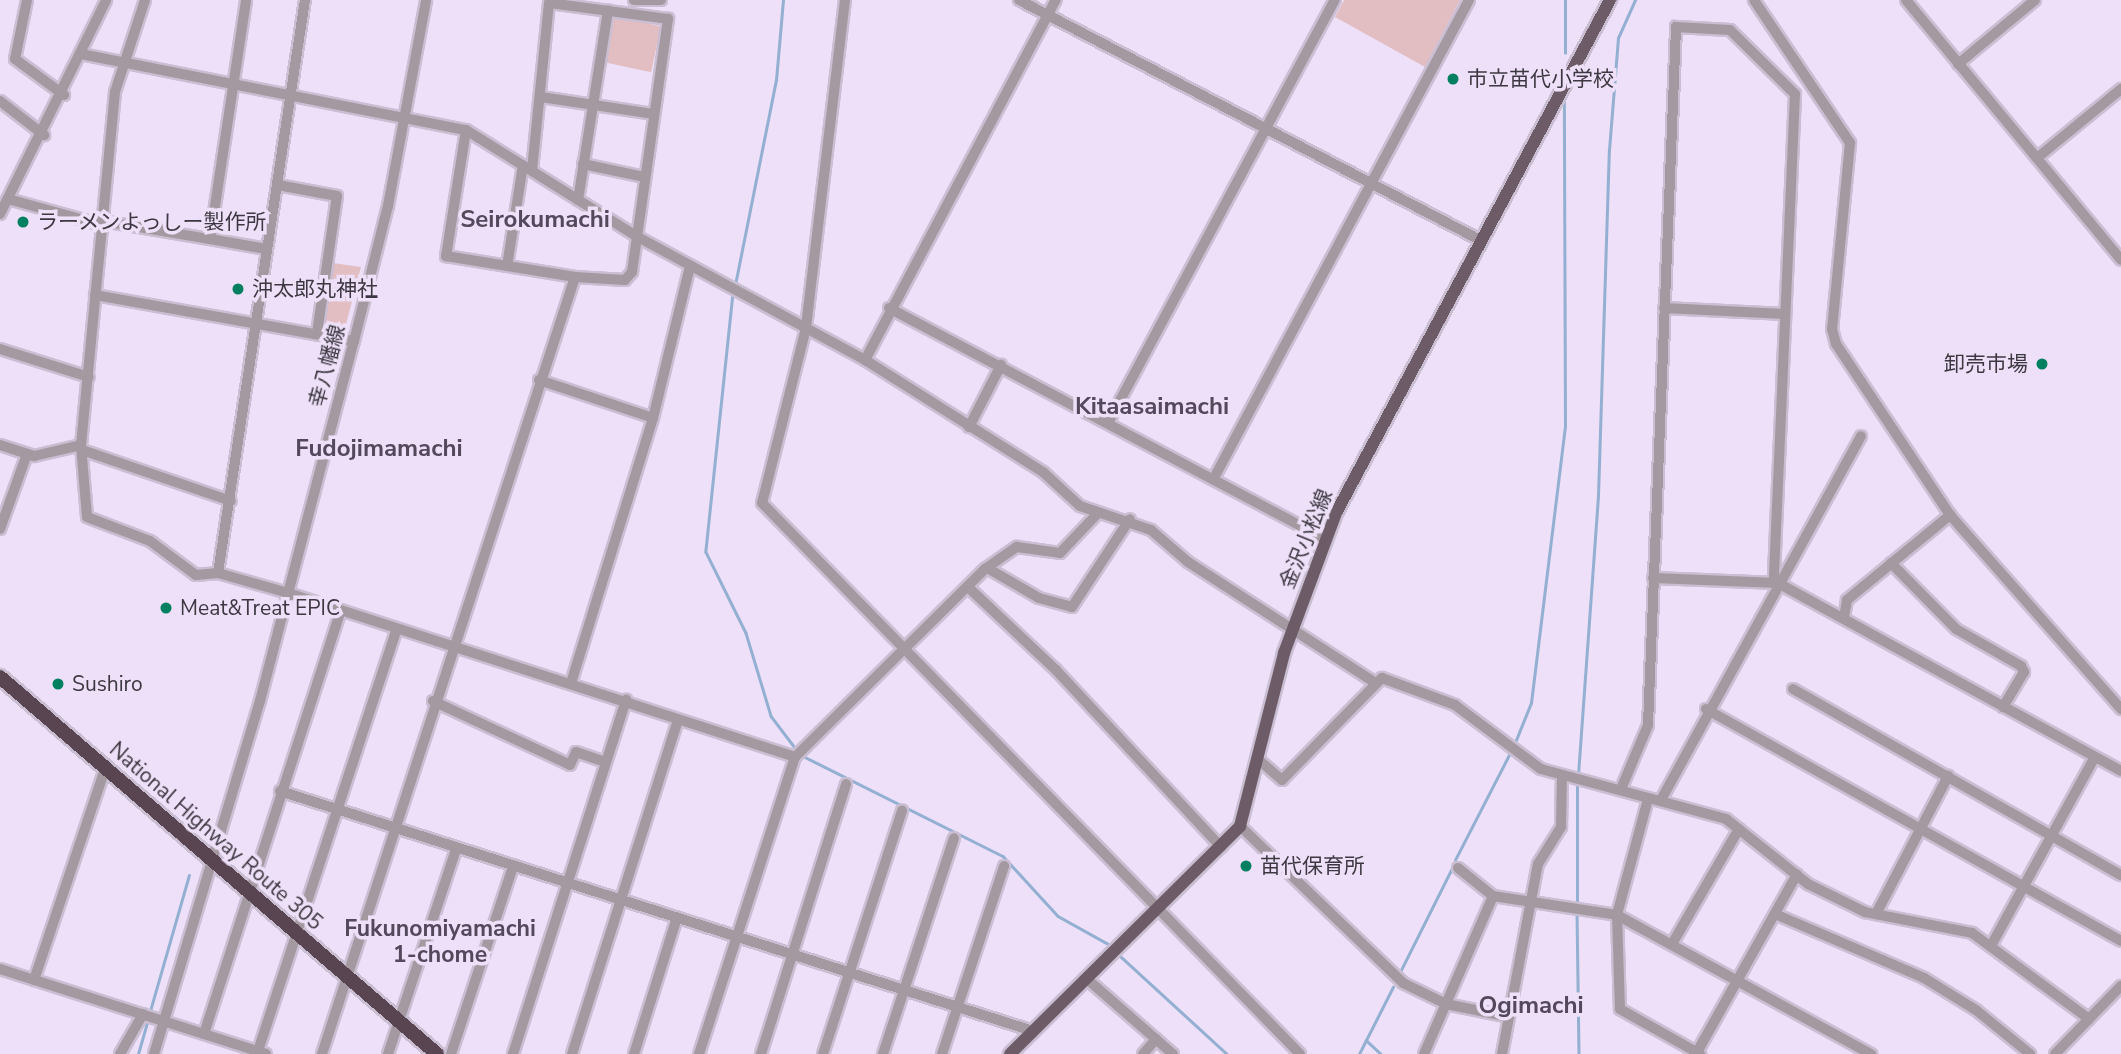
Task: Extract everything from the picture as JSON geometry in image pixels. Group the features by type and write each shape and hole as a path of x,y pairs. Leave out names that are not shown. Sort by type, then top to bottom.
{"highway":[{"name":"National Highway Route 305","path":"0,677 437,1054"}],"main road":[{"name":"金沢小松線","path":"1010,1054 1221,848 1240,826 1260,761 1292,626 1326,539 1480,240 1610,0"}],"street":[{"path":"27,0 15,59 64,95"},
{"path":"0,214 64,95 106,0"},
{"path":"145,0 121,65 102,223 80,485 87,517 150,541 196,575 218,573 288,593 571,682 795,757"},
{"path":"210,239 246,0"},
{"path":"218,573 231,501 304,0"},
{"name":"幸八幡線","path":"154,1054 288,593 354,341 407,116 426,0"},
{"path":"634,0 661,0"},
{"path":"845,0 806,328 762,503 1156,911 1300,1054"},
{"path":"1019,0 1269,127 1480,240"},
{"path":"865,360 889,308 1056,0"},
{"path":"1109,421 1335,0"},
{"path":"1214,478 1469,0"},
{"path":"1754,0 1850,143 1832,329 1836,344 1946,517 2121,709"},
{"path":"1906,0 2119,254"},
{"path":"1958,64 2035,0"},
{"path":"466,130 446,256 507,266 575,277 625,280 636,236 668,19 552,2 541,97 507,266"},
{"path":"578,200 608,10"},
{"path":"1616,789 1647,726 1676,27 1730,30 1795,94 1776,582"},
{"path":"81,54 233,88 407,116 466,130 636,236 865,360 1098,513 1130,519 1373,681"},
{"path":"2037,158 2121,89"},
{"path":"541,97 653,114"},
{"path":"0,101 44,135"},
{"path":"583,164 644,177"},
{"path":"278,186 337,196 317,333"},
{"path":"8,199 102,223 266,249"},
{"path":"571,682 653,418 690,266"},
{"path":"322,1054 396,830 433,701 575,277"},
{"path":"96,295 354,341"},
{"path":"889,308 1109,421 1326,539"},
{"path":"1664,308 1785,314"},
{"path":"0,349 89,377"},
{"path":"969,427 1001,365"},
{"path":"539,380 653,418"},
{"path":"1661,800 1706,709 1861,436"},
{"path":"0,445 27,454 83,448 231,501"},
{"path":"0,529 27,454"},
{"path":"699,1054 795,757 989,569 1017,547 1060,553 1098,513"},
{"path":"1844,617 1847,600 1946,517"},
{"path":"989,569 1040,598 1072,607 1130,519"},
{"path":"1891,563 1956,629 2021,666 2024,672 2003,707"},
{"path":"1653,578 1776,582 2121,771"},
{"path":"969,588 1056,670 1221,848"},
{"path":"204,1034 247,888 341,611"},
{"path":"0,969 260,1053 295,931 397,629"},
{"path":"1260,761 1282,780 1373,681 1382,678 1455,705 1512,747 1564,778 1661,800 1739,829 1819,892 1876,914 1972,933 1992,944 2090,1018"},
{"path":"1793,689 2121,875"},
{"path":"513,1054 625,700"},
{"path":"433,701 570,765 576,752 605,762"},
{"path":"1706,709 2121,941"},
{"path":"572,1054 678,719"},
{"path":"1992,944 2095,757"},
{"path":"34,980 105,769"},
{"path":"1876,914 1919,827 1948,776"},
{"path":"1502,1054 1538,864 1561,827 1564,778"},
{"path":"761,1054 846,784"},
{"path":"280,791 1033,1031"},
{"path":"1648,799 1617,915 1620,1009 1698,1053 1734,982 1797,874"},
{"path":"823,1054 902,811"},
{"path":"1240,826 1392,975 1446,1004 1509,1017"},
{"path":"1672,944 1739,829"},
{"path":"883,1054 954,838"},
{"path":"388,1054 456,849"},
{"path":"942,1054 1004,866"},
{"path":"451,1054 513,867"},
{"path":"1458,868 1493,896 1567,910 1617,915 1672,944 1734,982 1871,1054"},
{"path":"1424,1054 1493,896"},
{"path":"1775,914 1924,978 2030,1054"},
{"path":"634,1054 677,918"},
{"path":"1087,979 1173,1054"},
{"path":"2055,1054 2121,986"},
{"path":"120,1054 143,1014"},
{"path":"1143,1054 1156,1039"}],"shaded area":[{"path":"1344,0 1460,0 1425,67 1335,17"},
{"path":"613,16 661,26 651,72 603,62"},
{"path":"333,263 361,267 345,328 322,325"}],"waterway":[{"path":"735,285 776,80 783,0"},
{"path":"1565,0 1565,53"},
{"path":"1578,775 1598,496 1609,150 1618,38 1635,0"},
{"path":"1514,745 1531,703 1565,427 1564,96"},
{"path":"733,293 706,552 746,633 771,716 796,749"},
{"path":"1455,860 1511,751"},
{"path":"803,756 1003,856 1058,916 1112,946"},
{"path":"1577,782 1577,905"},
{"path":"1399,974 1452,868"},
{"path":"150,1011 189,875"},
{"path":"1577,911 1579,1054"},
{"path":"1118,954 1227,1054"},
{"path":"1359,1054 1393,987"},
{"path":"138,1054 147,1023"},
{"path":"1366,1040 1381,1054"}],"place":[{"name":"市立苗代小学校","path":"1453,79"},
{"name":"ラーメンよっしー製作所","path":"23,222"},
{"name":"沖太郎丸神社","path":"238,289"},
{"name":"卸売市場","path":"2042,364"},
{"name":"Meat&Treat EPIC","path":"166,608"},
{"name":"Sushiro","path":"58,684"},
{"name":"苗代保育所","path":"1246,866"}],"district":[{"name":"Seirokumachi","path":"535,220"},
{"name":"Kitaasaimachi","path":"1152,407"},
{"name":"Fudojimamachi","path":"379,449"},
{"name":"Fukunomiyamachi 1-chome","path":"440,942"},
{"name":"Ogimachi","path":"1531,1006"}]}
